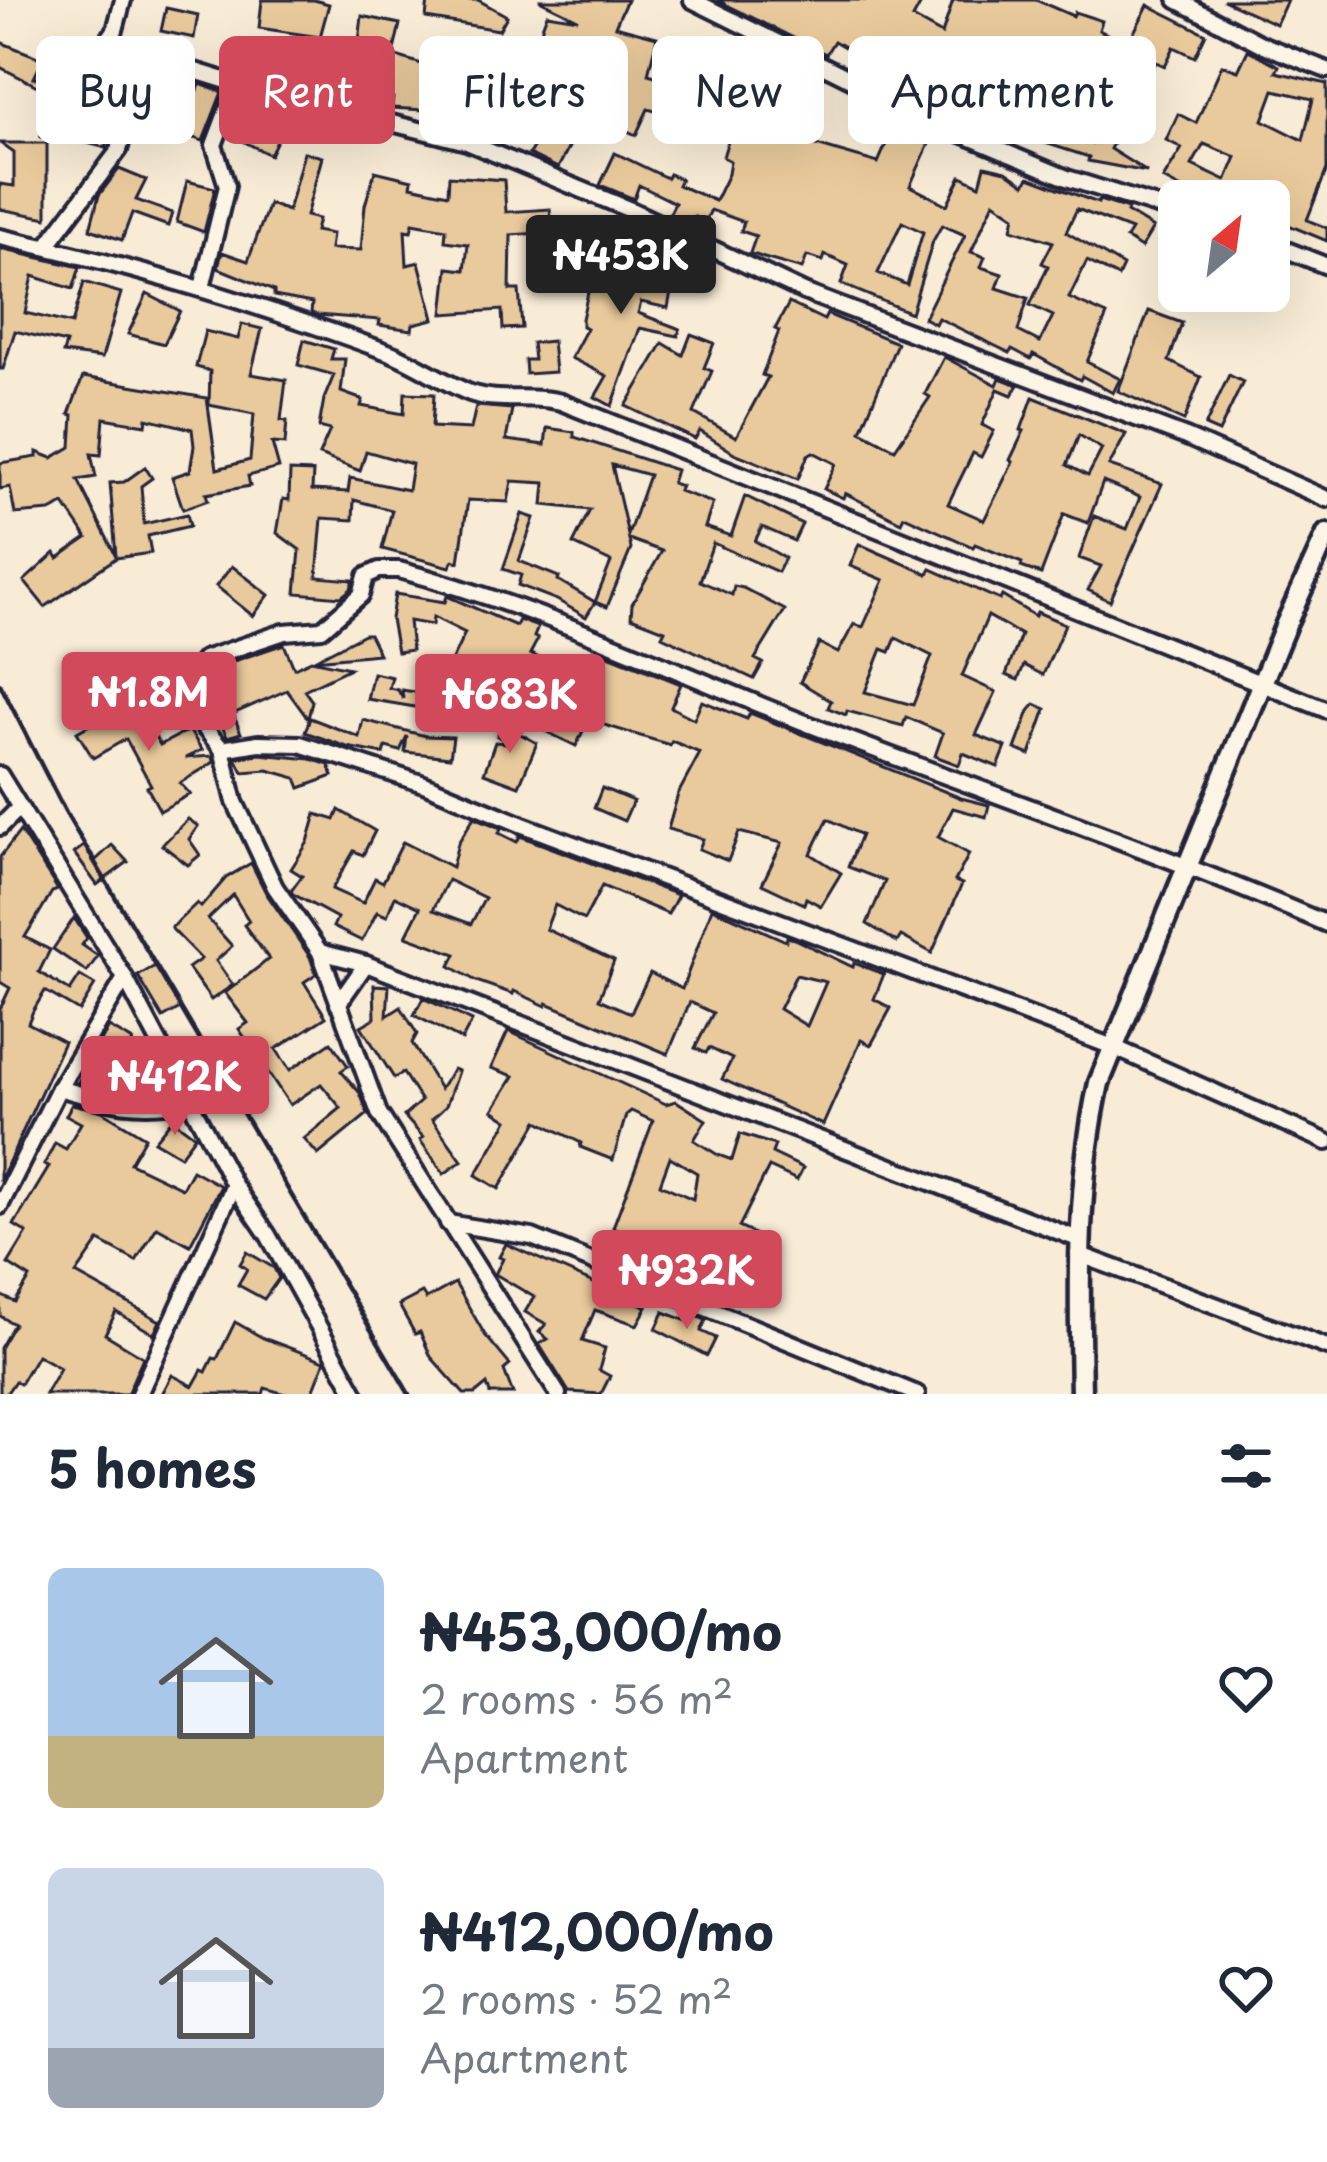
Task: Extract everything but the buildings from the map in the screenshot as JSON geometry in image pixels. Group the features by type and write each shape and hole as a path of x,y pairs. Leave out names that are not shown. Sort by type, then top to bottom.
{"street":[{"path":"111,36 123,0"},
{"path":"692,0 957,132 1067,178 1158,206"},
{"path":"1177,0 1261,44 1327,70"},
{"path":"395,124 466,142 633,211 804,292 1186,437 1327,499"},
{"path":"202,288 227,186 214,145 219,132"},
{"path":"46,247 120,144"},
{"path":"0,237 202,288 393,354 473,394 561,402 1327,710"},
{"path":"1290,251 1327,266"},
{"path":"1081,1394 1078,1246 1086,1142 1099,1082 1327,534"},
{"path":"558,1394 379,1113 320,952 275,887 235,802 222,749 196,718 187,693 195,666 284,632 322,629 361,595 365,575 399,570 530,610 811,725 1187,864 1327,924"},
{"path":"222,749 258,743 300,744 424,784 1112,1047 1327,1142"},
{"path":"0,775 125,978 234,1185 268,1235 355,1393"},
{"path":"0,827 19,808"},
{"path":"320,952 367,964 1327,1347"},
{"path":"338,1004 367,964"},
{"path":"0,1206 59,1088 125,978"},
{"path":"59,1088 119,1106 152,1108 190,1101"},
{"path":"139,1394 234,1185"},
{"path":"448,1223 532,1237 917,1394"}],"railway":[{"path":"0,684 68,817 409,1394"}]}
